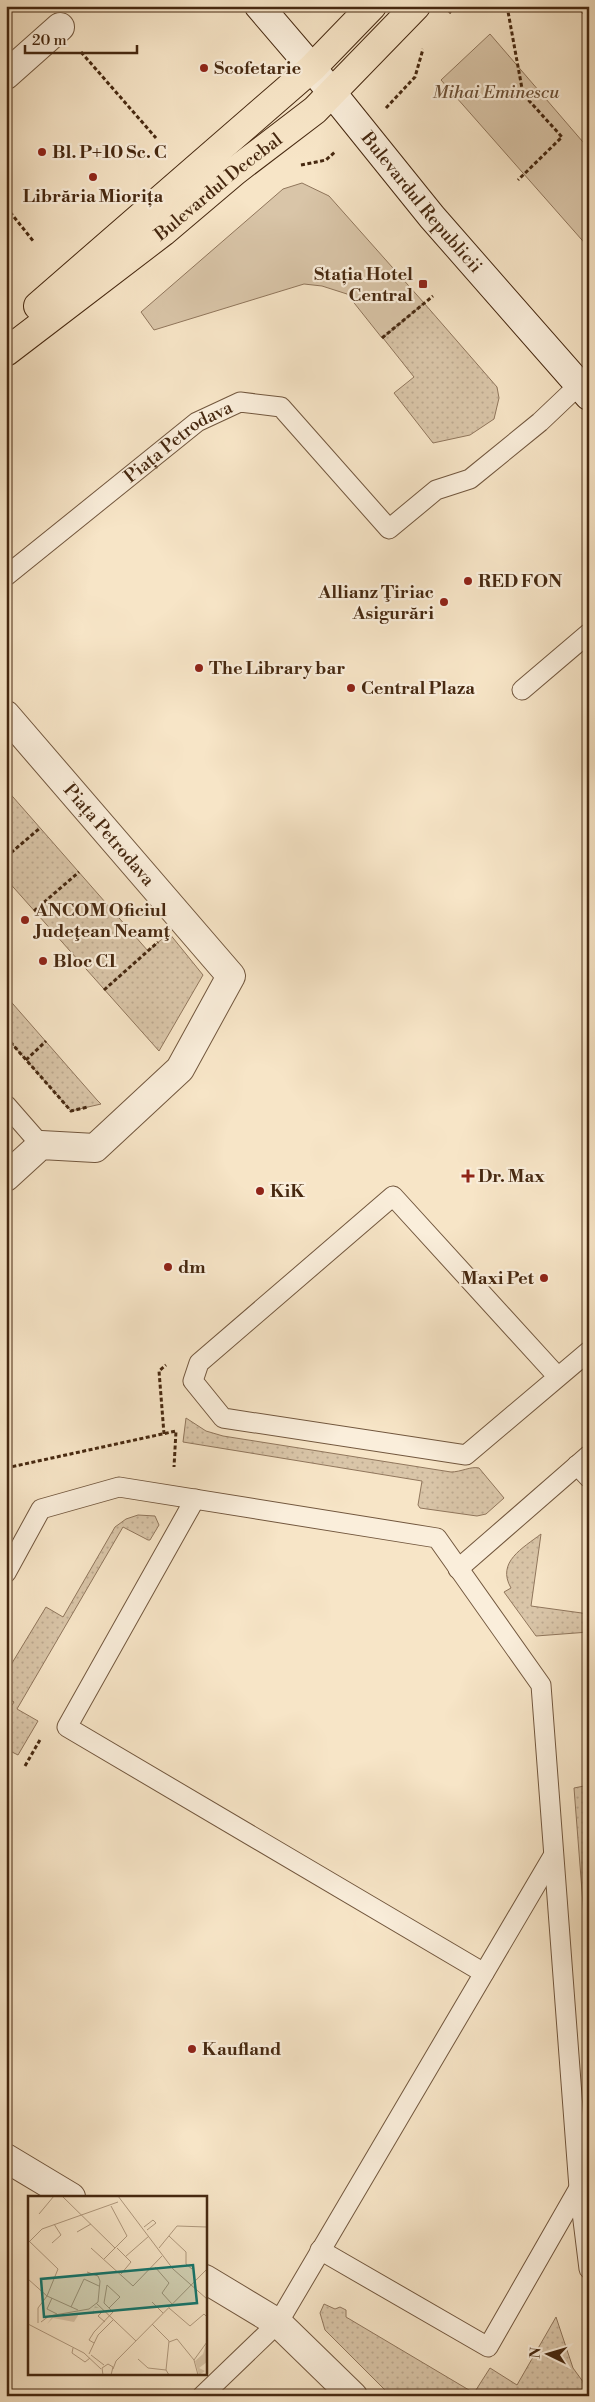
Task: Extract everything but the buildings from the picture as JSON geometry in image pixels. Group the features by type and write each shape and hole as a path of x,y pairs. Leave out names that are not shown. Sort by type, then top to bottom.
{"main road":[{"name":"Bulevardul Decebal","path":"6,329 24,317 79,272 312,68 372,6"},
{"name":"Bulevardul Decebal","path":"6,352 163,232 235,171 315,110 416,6"}],"street":[{"name":"Bulevardul Republicii","path":"259,6 312,68 432,217 584,390"},
{"path":"6,75 60,27"},
{"name":"Piața Petrodava","path":"6,715 232,976 180,1069 95,1148 41,1145"},
{"path":"6,1176 41,1145"},
{"path":"6,2158 69,2196"},
{"path":"206,2280 278,2323 353,2396"}],"lane":[{"name":"Piața Petrodava","path":"6,576 197,422 240,402 281,407 389,529 436,490 470,480 540,422 584,390"},
{"path":"522,690 589,633"},
{"path":"6,1105 41,1145"},
{"path":"558,1377 393,1196 199,1363 193,1381 223,1418 466,1455 589,1351"},
{"path":"458,1569 585,1466"},
{"path":"6,1573 41,1509 119,1487 436,1538 541,1684 579,2188 589,2270"},
{"path":"195,1499 67,1727 484,1973"},
{"path":"202,2396 278,2323 553,1856"},
{"path":"320,2250 488,2347 579,2188"}],"path":[{"path":"507,6 523,94 562,137 518,180"},
{"path":"578,6 587,16"},
{"path":"79,49 156,138"},
{"path":"6,207 34,242"},
{"path":"382,338 433,296"},
{"path":"6,857 40,828"},
{"path":"34,911 79,872"},
{"path":"104,990 148,951"},
{"path":"6,1037 71,1111"},
{"path":"26,1060 46,1041"},
{"path":"6,1468 176,1431 172,1495"},
{"path":"25,1766 45,1732"}],"green space":[{"name":"Mihai Eminescu","path":"490,34 589,149 589,248 441,80"},
{"path":"302,183 329,196 424,303 382,338 347,294 322,286 304,284 154,330 141,312 283,189"},
{"path":"424,303 497,387 499,398 494,419 470,435 433,443 394,393 414,377 383,338"},
{"path":"6,789 148,951 169,933 203,975 159,1051 6,879"},
{"path":"6,996 101,1104 71,1111 6,1037"},
{"path":"186,1418 206,1431 223,1436 451,1472 479,1468 504,1498 486,1514 477,1516 420,1508 418,1505 422,1481 183,1442"},
{"path":"138,1515 155,1516 159,1525 150,1540 123,1527 17,1709 38,1721 18,1755 6,1749 6,1714 14,1702 6,1697 6,1673 46,1607 63,1617 115,1527 126,1519"},
{"path":"541,1534 531,1606 589,1614 589,1632 536,1636 504,1592 511,1588 507,1579 509,1563 520,1550"},
{"path":"589,1785 589,1919 586,1919 584,1917 574,1788"},
{"path":"324,2304 335,2309 340,2307 346,2310 346,2317 474,2393 490,2368 517,2385 556,2317 573,2368 589,2390 589,2396 391,2396 325,2330 320,2313"}],"place":[{"name":"Scofetarie","path":"204,68"},
{"name":"Bl. P+10 Sc. C","path":"42,152"},
{"name":"Librăria Miorița","path":"93,177"},
{"name":"Stația Hotel Central","path":"423,284"},
{"name":"RED FON","path":"468,581"},
{"name":"Allianz Ţiriac Asigurări","path":"444,602"},
{"name":"The Library bar","path":"199,668"},
{"name":"Central Plaza","path":"351,688"},
{"name":"ANCOM Oficiul Judeţean Neamţ","path":"25,920"},
{"name":"Bloc C1","path":"43,961"},
{"name":"Dr. Max","path":"468,1176"},
{"name":"KiK","path":"260,1191"},
{"name":"dm","path":"168,1267"},
{"name":"Maxi Pet","path":"544,1278"},
{"name":"Kaufland","path":"192,2049"}]}
